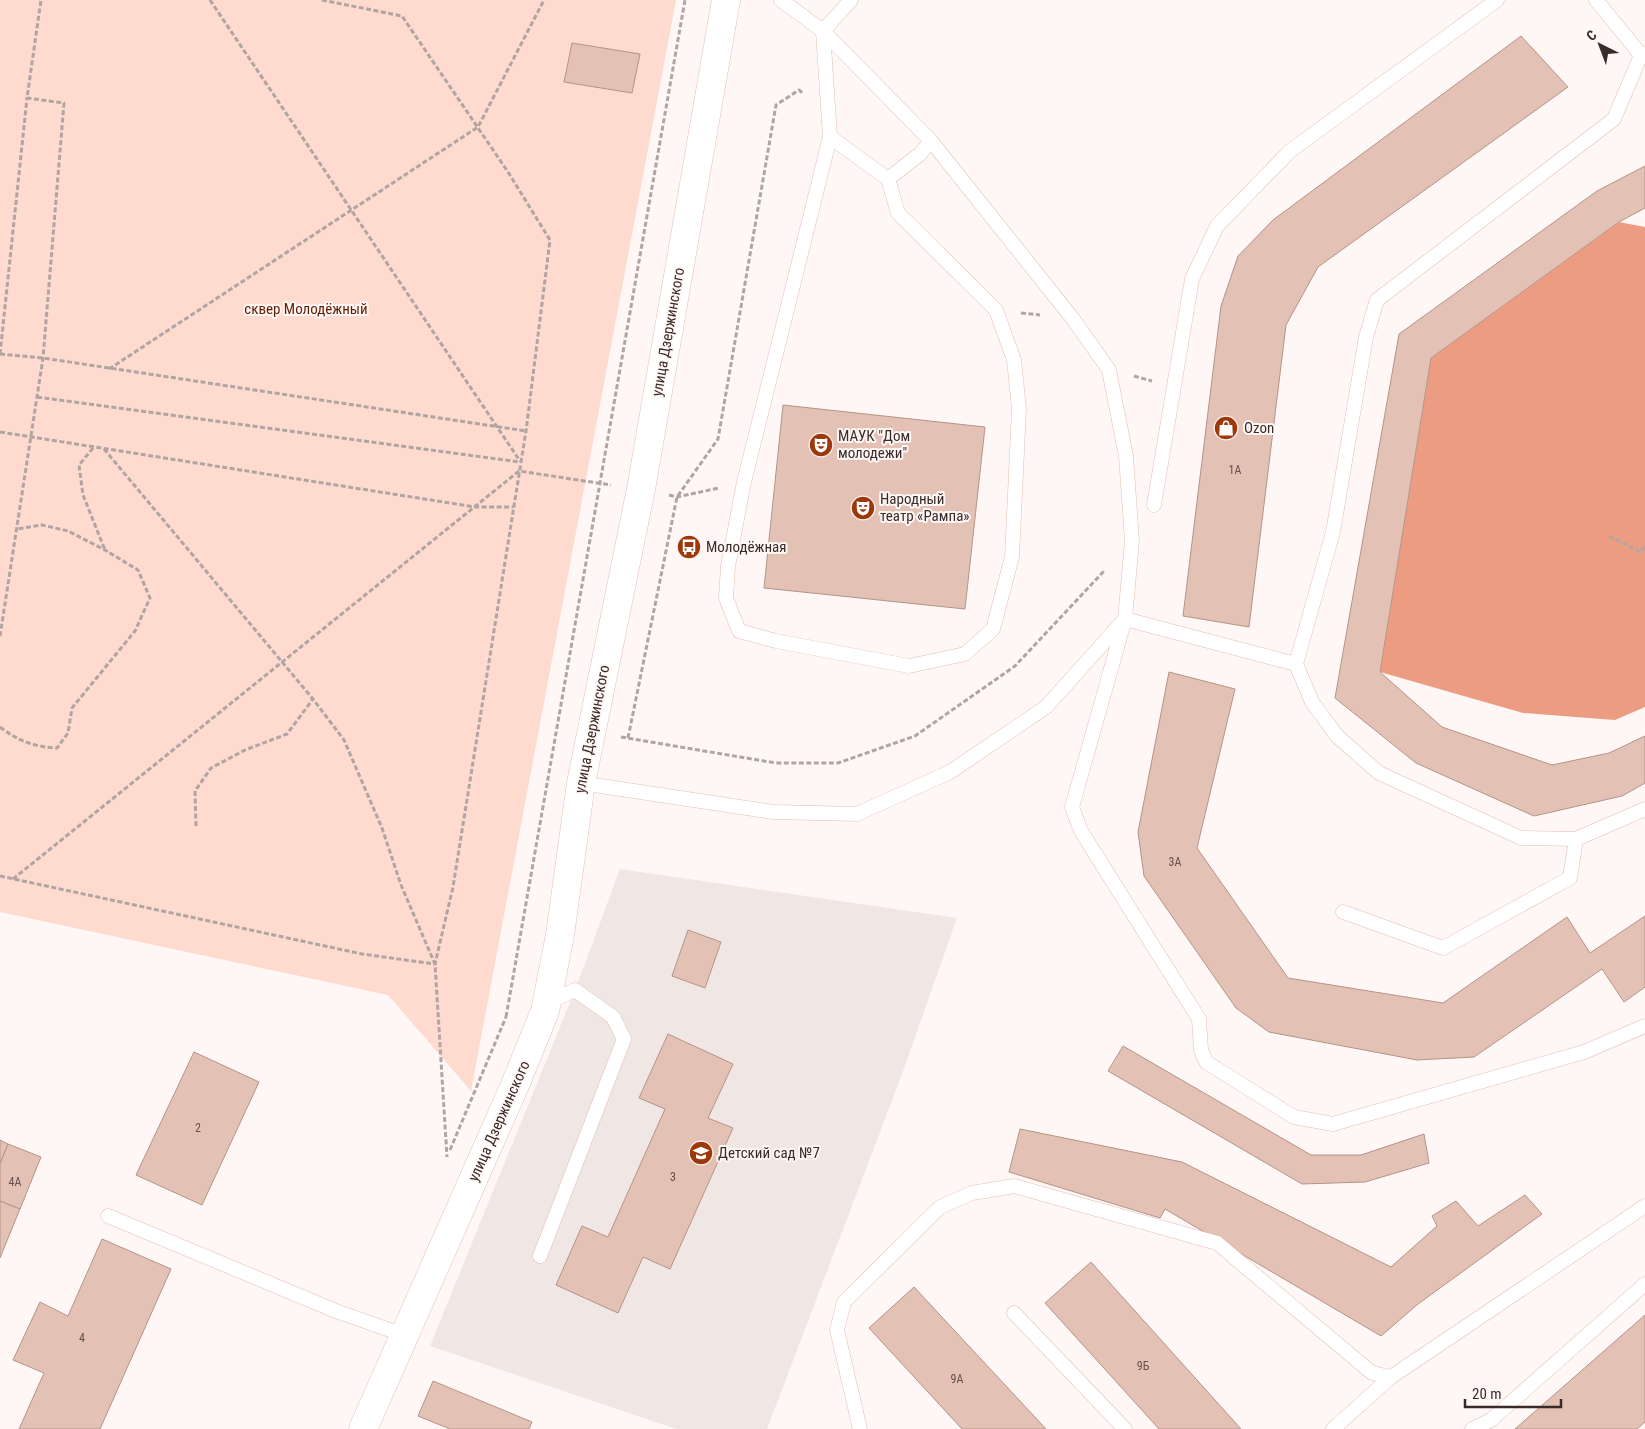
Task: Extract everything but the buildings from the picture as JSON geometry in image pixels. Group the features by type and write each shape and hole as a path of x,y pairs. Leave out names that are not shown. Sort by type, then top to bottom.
{"street":[{"name":"улица Дзержинского","path":"364,1429 516,1085 546,1004 560,936 581,783 641,489 726,0"}],"lane":[{"path":"781,0 823,31 932,141 1073,319 1109,370 1126,456 1132,541 1125,619 1072,807 1081,831 1200,1019 1201,1050 1206,1062 1294,1118 1333,1124 1584,1052 1645,1026"},
{"path":"830,137 888,179 898,214 996,310 1014,360 1019,409 1012,557 993,629 965,654 909,666 739,631 726,598 728,566 744,482 830,137 823,31 850,0"},
{"path":"1154,505 1192,279 1217,226 1290,151 1497,0"},
{"path":"1596,0 1643,55 1614,120 1377,300 1366,337 1333,532 1296,664 1312,702 1337,736 1379,773 1522,838 1576,839 1645,809"},
{"path":"888,179 920,154 932,141"},
{"path":"1125,619 1296,664"},
{"path":"581,783 772,812 857,814 950,772 1046,707 1125,619"},
{"path":"1343,912 1443,948 1570,878 1576,839"},
{"path":"540,1256 624,1039 613,1017 574,990 546,1004"},
{"path":"860,1429 837,1330 844,1302 940,1207 972,1193 1014,1186 1217,1243 1372,1373 1391,1377"},
{"path":"1334,1429 1391,1377 1645,1206"},
{"path":"108,1216 336,1311 404,1335"},
{"path":"1472,1429 1491,1420 1645,1284"},
{"path":"1014,1313 1125,1429"}],"path":[{"path":"41,0 27,98 0,354 43,358 526,431"},
{"path":"210,0 495,427 521,462"},
{"path":"322,0 402,16 478,127 550,240 526,431 453,887 435,964 447,1157"},
{"path":"110,368 478,127 544,0"},
{"path":"506,1017 685,0"},
{"path":"628,738 677,497 718,439 776,105 799,90 828,112"},
{"path":"0,636 43,358 64,102 27,98"},
{"path":"996,310 1073,319"},
{"path":"1109,370 1174,386"},
{"path":"37,397 521,462"},
{"path":"0,432 475,507 513,507"},
{"path":"93,448 79,465 83,495 105,550"},
{"path":"104,449 313,699 344,740 382,828 401,885 435,964"},
{"path":"12,880 519,471 600,483"},
{"path":"677,497 744,482"},
{"path":"0,728 23,742 40,748 57,748 68,733 72,708 135,631 150,598 138,570 105,550 68,531 42,525 17,529"},
{"path":"1609,536 1640,552 1645,546"},
{"path":"591,732 776,763 838,763 915,736 1015,666 1132,541"},
{"path":"196,826 195,791 211,768 245,750 287,734 313,699"},
{"path":"0,876 362,954 435,964"}],"shaded area":[{"path":"1619,222 1645,227 1645,707 1615,720 1523,713 1380,672 1431,358"},
{"path":"620,869 957,918 901,1077 767,1429 676,1429 430,1346 575,990"}],"green space":[{"name":"сквер Молодёжный","path":"0,0 676,0 471,1091 388,995 0,912"}],"place":[{"name":"Ozon","path":"1226,428"},
{"name":"МАУК \"Дом молодежи\"","path":"821,445"},
{"name":"Народный театр «Рампа»","path":"863,508"},
{"name":"Молодёжная","path":"689,547"},
{"name":"Детский сад №7","path":"701,1153"}]}
